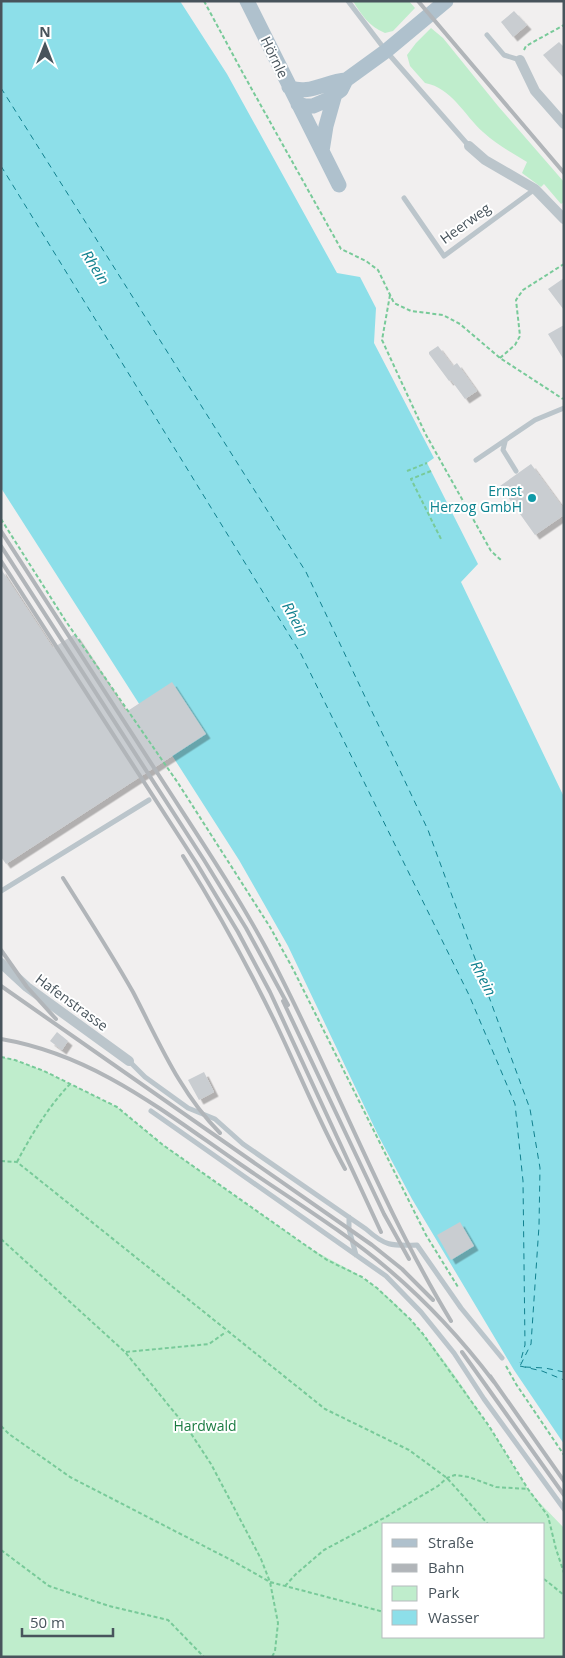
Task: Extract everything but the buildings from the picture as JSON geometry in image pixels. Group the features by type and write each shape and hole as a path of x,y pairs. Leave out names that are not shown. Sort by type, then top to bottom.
{"main road":[{"name":"Hörnle","path":"247,1 289,87 297,91 307,90 335,81 346,80"},
{"name":"Hörnle","path":"298,104 313,106 327,100 341,90 346,80 386,51 446,1"},
{"path":"289,87 339,185"},
{"path":"322,151 326,126 335,94"}],"street":[{"path":"520,60 535,91 564,124"},
{"path":"470,146 485,160 535,190 564,219"},
{"name":"Hafenstrasse","path":"1,963 27,987 129,1061"}],"lane":[{"path":"348,1 386,51 470,146"},
{"path":"487,35 504,55 520,60"},
{"name":"Heerweg","path":"404,198 444,256 535,190"},
{"path":"476,460 535,420 564,408"},
{"path":"505,442 503,450 516,471"},
{"path":"1,891 149,800"},
{"path":"129,1061 145,1077 181,1103 188,1108 215,1119 244,1144 349,1217 381,1242 417,1245 461,1308 502,1358"},
{"path":"151,1111 386,1276 421,1312 454,1353 484,1399 564,1508"},
{"path":"349,1217 349,1229 356,1255"}],"path":[{"path":"204,1 244,77 341,248 366,261 378,270 394,303 411,311 444,315 460,324 500,358 564,399"},
{"path":"520,60 526,46 564,25"},
{"path":"500,358 515,345 520,336 516,300 523,290 564,264"},
{"path":"390,295 382,340 429,441 491,551 502,561"},
{"path":"407,471 427,463"},
{"path":"431,471 411,479 441,539"},
{"path":"1,520 65,620 178,783 270,927 293,969 426,1235 462,1293"},
{"path":"1,1057 44,1071 117,1107 163,1145 308,1247 378,1288 423,1334 489,1426 528,1489 548,1516 564,1573"},
{"path":"17,1162 29,1139 70,1084"},
{"path":"1,1161 17,1162 226,1332 325,1409 409,1450 447,1478 487,1523"},
{"path":"1,1239 125,1352 188,1429 211,1464 261,1559 270,1582 278,1623 272,1657"},
{"path":"125,1352 208,1344 226,1332"},
{"path":"502,1358 564,1455"},
{"path":"1,1426 9,1434 70,1477 270,1582 382,1611"},
{"path":"284,1586 324,1550 391,1514 438,1486 447,1478 455,1475 469,1477 496,1487 528,1489"},
{"path":"1,1550 49,1586 109,1606 168,1620 204,1657"},
{"path":"545,1580 564,1595"}],"green space":[{"path":"353,1 409,1 415,8 393,31 385,33 366,20"},
{"path":"431,28 443,38 498,106 564,182 564,202 561,204 544,184 541,187 522,173 527,162 488,136 450,96 443,90 425,83 410,66 407,55"},
{"name":"Hardwald","path":"1,1057 44,1071 117,1107 163,1145 308,1247 369,1282 409,1318 452,1371 528,1489 564,1528 564,1657 1,1657"}],"water":[{"name":"Rhein","path":"1,1 180,1 227,74 337,273 360,277 376,308 374,343 434,458 427,463 478,564 461,582 564,797 564,1444 514,1370 412,1199 378,1135 288,946 239,860 1,488"}],"ferry route":[{"path":"1,88 306,572 428,830 530,1109 540,1168 539,1226 531,1344 520,1366"},
{"path":"1,166 301,654 469,995 515,1104 523,1181 525,1345 520,1363"},
{"path":"520,1366 542,1371 564,1380"},
{"path":"525,1367 545,1368 564,1372"}],"railway":[{"path":"418,1 564,173"},
{"path":"1,531 254,926 290,994 401,1230 451,1321"},
{"path":"1,546 204,860 246,928 288,1005"},
{"path":"1,561 197,864 238,932 270,992 381,1232"},
{"path":"183,856 220,918 254,981 345,1169"},
{"path":"63,878 125,977 161,1048 182,1084 206,1118 220,1133"},
{"path":"1,950 27,987 56,1019"},
{"path":"1,986 372,1245 402,1269 433,1300"},
{"path":"283,1001 384,1214 409,1259"},
{"path":"1,1039 35,1047 67,1058 127,1088 334,1228 388,1269 431,1308 494,1382"},
{"path":"462,1352 564,1495"},
{"path":"490,1376 564,1481"}],"place":[{"name":"Ernst Herzog GmbH","path":"532,498"}]}
